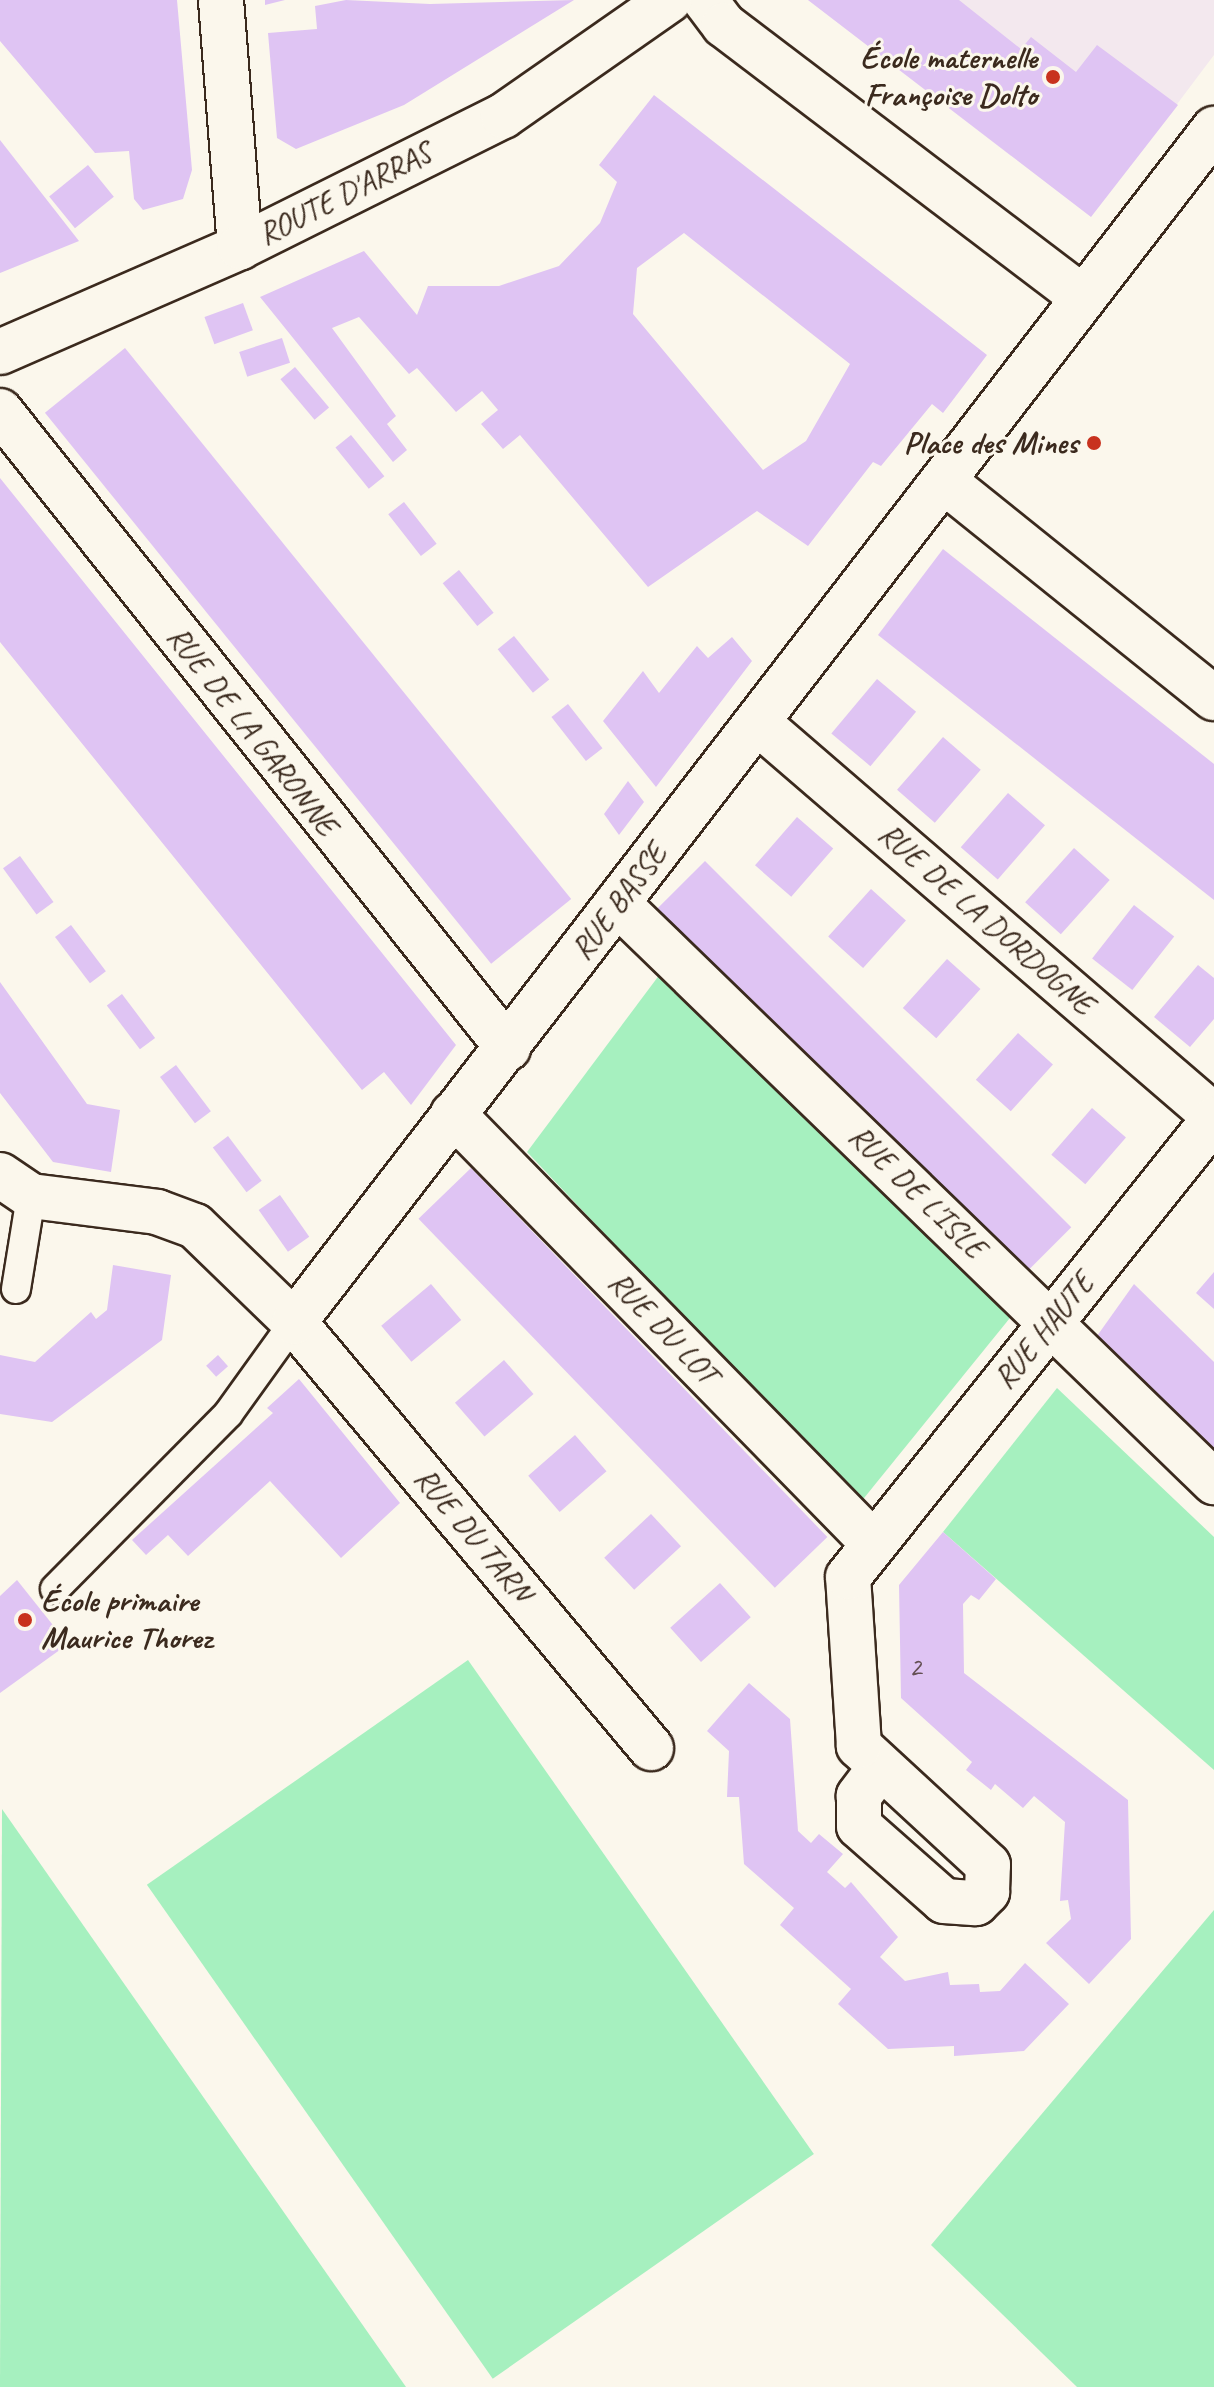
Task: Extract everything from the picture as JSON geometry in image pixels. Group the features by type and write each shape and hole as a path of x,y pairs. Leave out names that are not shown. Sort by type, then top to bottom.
{"street":[{"path":"221,0 240,247"},
{"name":"ROUTE D'ARRAS","path":"0,352 240,247 503,116 669,0"},
{"path":"705,0 724,25 1081,296"},
{"path":"1213,131 1081,296 945,482 1214,698"},
{"name":"RUE DE LA GARONNE","path":"0,411 508,1048"},
{"name":"RUE BASSE","path":"294,1322 945,482"},
{"name":"RUE DE LA DORDOGNE","path":"757,722 1214,1118"},
{"name":"RUE DE L'ISLE","path":"617,903 1214,1482"},
{"name":"RUE DU LOT","path":"453,1114 872,1542"},
{"name":"RUE HAUTE","path":"879,1769 859,1746 848,1577 872,1542 1214,1118"},
{"name":"RUE DU TARN","path":"16,1186 157,1212 195,1226 294,1322 651,1748"}],"lane":[{"path":"16,1186 16,1289"},
{"path":"55,1589 228,1414 294,1322"}],"shaded area":[{"name":"École maternelle Françoise Dolto","path":"808,0 1214,0 1214,55 1135,160 1056,99 1011,156"}],"green space":[{"path":"666,966 1018,1308 860,1503 527,1152"},
{"path":"1057,1388 1214,1537 1214,1770 943,1532"},
{"path":"468,1660 814,2154 493,2379 147,1885"},
{"path":"2,1809 406,2387 0,2387"},
{"path":"1214,1910 1214,2387 1077,2387 931,2245"}],"building":[{"path":"0,0 177,0 192,170 183,199 143,210 134,199 129,151 95,153 0,41"},
{"path":"265,0 285,0 265,5"},
{"path":"346,0 430,4 574,0 404,105 296,149 277,138 268,33 317,29 315,6"},
{"name":"École maternelle Françoise Dolto","path":"808,0 959,0 1021,49 1031,37 1076,72 1097,45 1178,105 1091,217"},
{"path":"654,95 987,355 943,413 932,404 881,466 873,462 808,546 757,511 648,587 520,435 503,449 481,424 498,410 482,391 456,412 417,368 409,374 359,317 332,328 396,416 387,424 407,450 393,462 260,297 364,251 417,315 428,286 499,286 559,266 600,223 617,182 599,165","holes":["684,233 850,364 806,441 763,470 633,314 637,268"]},
{"path":"0,140 79,241 0,273"},
{"path":"88,165 114,197 75,228 49,196"},
{"path":"243,303 253,330 214,344 204,317"},
{"path":"282,338 290,363 247,377 239,352"},
{"path":"125,348 571,899 491,964 45,413"},
{"path":"295,367 329,408 315,420 280,379"},
{"path":"351,435 384,476 369,489 335,448"},
{"path":"0,478 456,1045 411,1105 384,1072 362,1090 0,642"},
{"path":"404,502 437,544 421,556 388,514"},
{"path":"943,549 1214,764 1214,900 878,635"},
{"path":"459,570 494,613 477,626 443,583"},
{"path":"514,636 549,680 533,693 498,649"},
{"path":"732,637 752,661 656,787 603,721 643,671 659,693 697,646 708,658"},
{"path":"877,679 916,712 870,766 831,733"},
{"path":"568,704 602,748 586,761 551,717"},
{"path":"943,737 981,770 935,823 897,790"},
{"path":"628,781 644,802 619,835 604,814"},
{"path":"1008,793 1045,825 998,879 961,847"},
{"path":"797,817 833,848 791,897 755,865"},
{"path":"1074,848 1110,880 1061,934 1025,902"},
{"path":"20,856 54,902 37,914 3,868"},
{"path":"705,861 1071,1227 1020,1279 653,913"},
{"path":"871,889 906,920 863,968 828,937"},
{"path":"1134,905 1174,936 1132,990 1092,959"},
{"path":"71,925 106,971 90,983 55,937"},
{"path":"947,959 980,989 936,1038 903,1008"},
{"path":"1198,965 1214,978 1214,1019 1190,1047 1154,1017"},
{"path":"0,982 87,1104 120,1110 111,1172 53,1162 0,1093"},
{"path":"122,994 155,1038 140,1049 107,1005"},
{"path":"1018,1033 1053,1064 1011,1111 976,1080"},
{"path":"176,1065 211,1111 195,1123 160,1077"},
{"path":"1092,1108 1126,1138 1085,1184 1051,1155"},
{"path":"228,1136 262,1181 247,1192 213,1147"},
{"path":"471,1168 827,1537 775,1588 418,1219"},
{"path":"280,1195 309,1237 288,1252 259,1210"},
{"path":"113,1265 171,1275 162,1340 52,1422 0,1414 0,1355 35,1362 91,1312 96,1319 107,1310"},
{"path":"1214,1272 1214,1309 1196,1293"},
{"path":"431,1284 461,1320 411,1362 381,1326"},
{"path":"1134,1284 1214,1362 1214,1461 1092,1343"},
{"path":"218,1355 228,1366 216,1377 206,1366"},
{"path":"504,1360 534,1394 484,1437 455,1403"},
{"path":"299,1379 400,1503 341,1558 270,1481 188,1556 168,1535 146,1555 132,1540 273,1413 267,1408"},
{"path":"575,1435 606,1471 560,1512 528,1476"},
{"path":"651,1514 681,1546 634,1590 604,1558"},
{"path":"943,1532 996,1579 979,1600 971,1595 963,1604 964,1673 1128,1800 1131,1939 1089,1984 1046,1943 1071,1919 1068,1900 1060,1901 1065,1822 1034,1796 1023,1808 995,1784 991,1790 966,1770 972,1762 901,1698 899,1585"},
{"name":"École primaire Maurice Thorez","path":"17,1580 68,1644 0,1693 0,1596"},
{"path":"720,1583 751,1617 701,1662 670,1628"},
{"path":"749,1683 790,1719 798,1831 811,1843 819,1834 843,1854 827,1872 845,1888 851,1882 898,1937 880,1957 905,1981 948,1972 950,1985 979,1984 980,1992 1000,1991 1025,1963 1069,2004 1024,2051 954,2056 954,2046 888,2049 838,2004 851,1989 780,1925 794,1908 744,1864 739,1797 727,1797 729,1751 707,1731"}],"place":[{"name":"École maternelle Françoise Dolto","path":"1053,77"},
{"name":"Place des Mines","path":"1094,443"},
{"name":"École primaire Maurice Thorez","path":"25,1620"}]}
